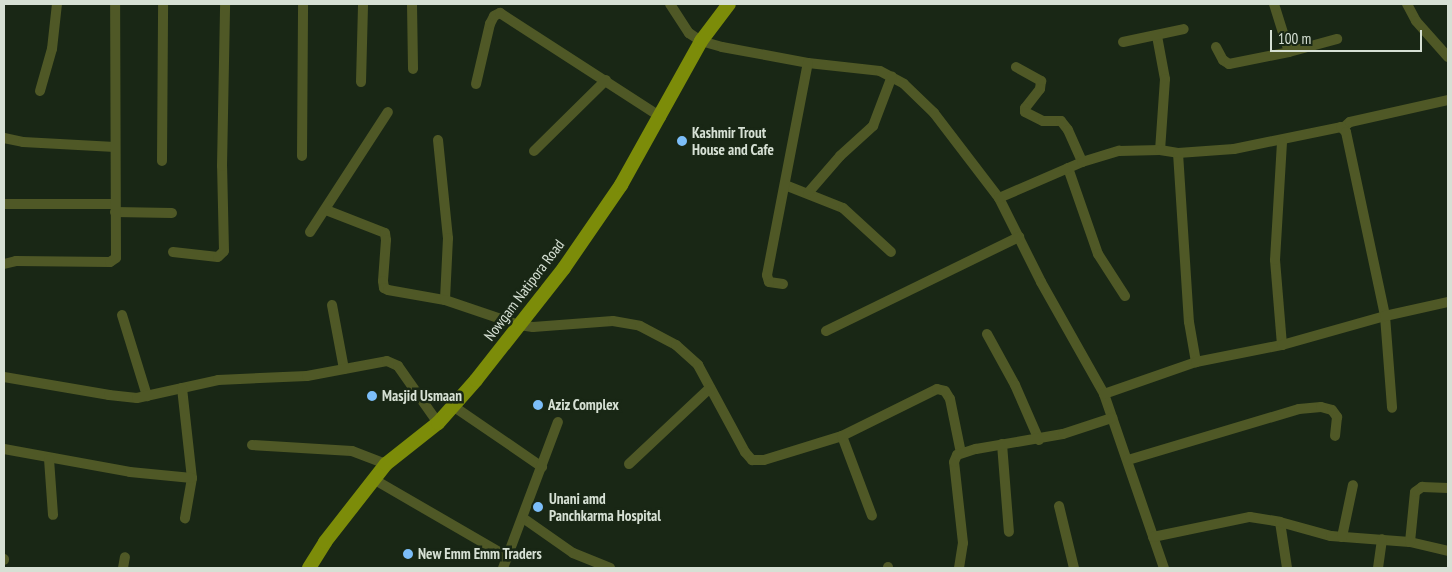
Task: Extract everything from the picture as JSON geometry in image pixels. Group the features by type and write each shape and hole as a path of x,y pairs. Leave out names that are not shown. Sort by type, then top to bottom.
{"main road":[{"name":"Nowgam Natipora Road","path":"308,568 325,542 386,464 438,423 564,268 621,185 661,117 701,41 729,4"}],"street":[{"path":"40,91 52,48 57,4"},
{"path":"4,264 16,262 114,260 117,253 115,208 115,4"},
{"path":"162,161 164,4"},
{"path":"173,252 218,257 224,251 222,166 225,4"},
{"path":"302,156 303,4"},
{"path":"361,82 362,4"},
{"path":"412,4 413,69"},
{"path":"670,4 689,33 701,41 722,47 808,63 868,69 892,76 904,84 934,113 999,198 1104,394 1164,568"},
{"path":"1274,4 1289,52"},
{"path":"1407,4 1416,21 1448,57"},
{"path":"476,84 490,24 494,16 500,13 661,117"},
{"path":"1123,42 1184,30"},
{"path":"1157,36 1165,79 1160,150"},
{"path":"1216,47 1223,60 1229,64 1289,52 1337,39"},
{"path":"783,284 769,282 767,278 808,63"},
{"path":"1016,67 1041,81 1040,89 1024,112 1043,121 1061,121 1068,130 1082,162"},
{"path":"808,193 840,156 873,126 892,76"},
{"path":"534,151 606,80"},
{"path":"1343,128 1350,122 1448,100"},
{"path":"310,232 388,112"},
{"path":"999,198 1082,162 1119,151 1160,150 1178,153 1234,149 1282,141 1337,127 1343,128 1346,132 1385,316 1392,408"},
{"path":"4,138 24,142 115,147"},
{"path":"438,140 448,238 446,300"},
{"path":"1282,141 1275,260 1282,345"},
{"path":"1178,153 1189,322 1196,362"},
{"path":"1068,168 1098,254 1125,296"},
{"path":"785,186 808,193 843,208 891,252"},
{"path":"4,204 115,208 172,213"},
{"path":"326,210 385,233 383,281 386,289 446,300 519,325 553,326 613,321 640,326 676,346 691,358 703,372 745,452 752,460 764,460 842,436 937,390 942,390 950,399 961,453"},
{"path":"826,331 1019,237"},
{"path":"1104,394 1196,362 1282,345 1385,316 1448,302"},
{"path":"332,305 344,370"},
{"path":"122,315 147,396"},
{"path":"987,334 1015,385 1039,440"},
{"path":"4,377 129,398 147,396 218,380 307,376 387,361 396,364 438,423"},
{"path":"182,388 192,478 185,518"},
{"path":"629,464 710,388"},
{"path":"453,406 542,467"},
{"path":"1128,460 1299,409 1321,407 1332,410 1337,417 1335,436"},
{"path":"959,568 963,543 954,462 957,454 1002,444 1039,440 1082,429 1112,418"},
{"path":"503,568 558,422"},
{"path":"842,436 872,516"},
{"path":"1002,444 1009,532"},
{"path":"252,445 352,452 386,464"},
{"path":"4,449 48,459 130,472 192,478"},
{"path":"48,459 54,515"},
{"path":"375,480 508,557"},
{"path":"1342,537 1353,485"},
{"path":"1410,542 1415,492 1422,488 1448,488"},
{"path":"1059,506 1074,568"},
{"path":"1152,537 1235,518 1250,517 1280,522 1315,533 1342,537 1382,538 1448,551"},
{"path":"523,518 573,554 610,568"},
{"path":"1280,522 1286,568"},
{"path":"1378,568 1382,538"},
{"path":"123,568 125,557"}],"place":[{"name":"Kashmir Trout House and Cafe","path":"682,141"},
{"name":"Masjid Usmaan","path":"372,396"},
{"name":"Aziz Complex","path":"538,405"},
{"name":"Unani amd Panchkarma Hospital","path":"538,507"},
{"name":"New Emm Emm Traders","path":"408,554"}]}
